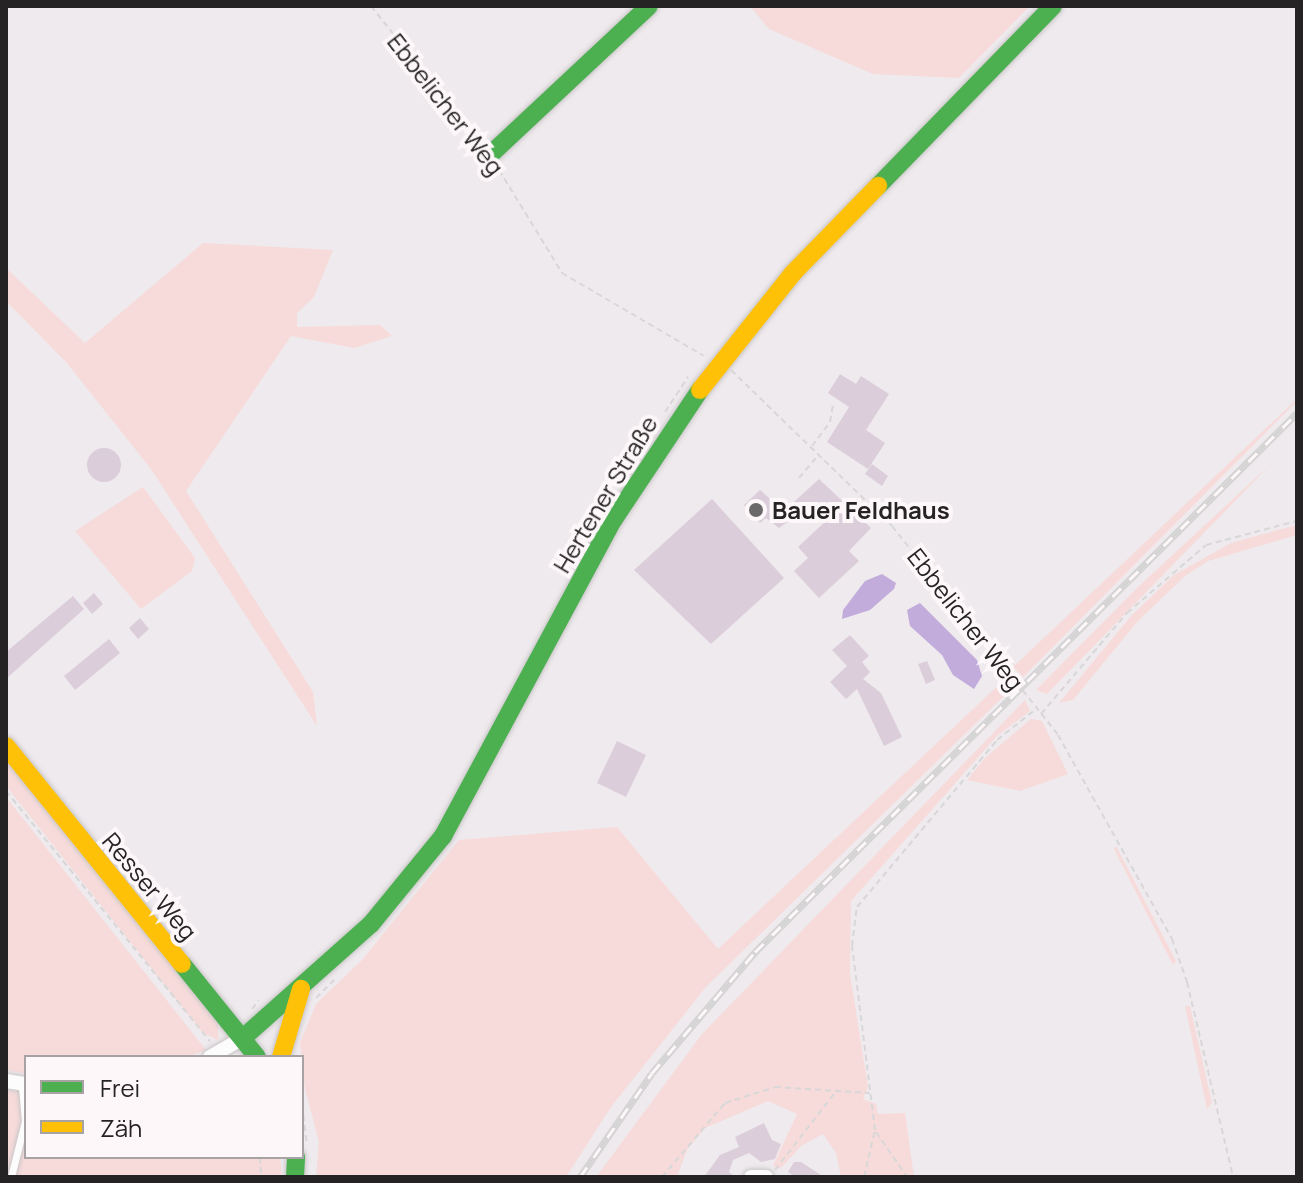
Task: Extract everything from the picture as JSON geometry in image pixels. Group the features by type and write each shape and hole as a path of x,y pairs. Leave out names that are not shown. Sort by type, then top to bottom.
{"main road":[{"path":"491,154 649,6"},
{"name":"Hertener Straße","path":"244,1037 371,924 443,836 614,519 718,363 804,262 1053,6"},
{"name":"Resser Weg","path":"6,746 256,1055"},
{"path":"282,1055 302,985"}],"street":[{"path":"215,1055 244,1037"},
{"path":"6,1081 24,1084"},
{"path":"751,1177 768,1177"}],"lane":[{"path":"11,1177 24,1125"}],"path":[{"name":"Ebbelicher Weg","path":"371,6 491,154 562,273 718,363 819,454 892,526 1037,708 1172,939 1187,982 1233,1177"},
{"path":"811,447 830,422 833,405"},
{"path":"799,478 819,454"},
{"path":"1041,714 1127,613 1206,545 1297,521"},
{"path":"864,1177 875,1130 852,946 857,907 997,740 1037,708"},
{"path":"6,791 215,1055"},
{"path":"312,1003 345,969"},
{"path":"662,1177 725,1103 775,1087 871,1093"},
{"path":"768,1177 838,1089"},
{"path":"875,1130 907,1177"}],"shaded area":[{"path":"750,6 1030,6 959,78 873,74 769,29"},
{"path":"203,243 333,250 314,297 297,313 297,327 380,325 392,336 354,348 291,336 186,491 313,692 317,726 151,469 66,362 6,301 6,268 85,343"},
{"path":"1297,399 1023,677 1013,667"},
{"path":"1272,463 1047,694 1036,690 1139,586"},
{"path":"143,487 195,558 192,571 141,609 75,531"},
{"path":"1297,525 1297,535 1208,561 1185,576 1138,621 1073,700 1059,703 1131,616 1174,575 1231,543"},
{"path":"882,574 896,583 894,589 870,610 842,619 843,610 865,581"},
{"path":"920,603 977,660 982,676 974,689 953,675 942,655 910,626 907,610"},
{"path":"1005,679 1012,688 706,987 611,1107 566,1177 316,1177 319,1142 305,1089 304,1055 301,1055 300,1043 316,1004 362,960 459,840 617,827 718,949"},
{"path":"1025,700 1030,711 997,736 851,901 850,974 868,1087 863,1099 876,1104 878,1114 905,1113 914,1177 841,1177 836,1153 823,1134 801,1146 780,1169 773,1166 797,1114 768,1101 705,1128 687,1150 677,1177 596,1177 702,1034"},
{"path":"1031,719 1042,721 1068,774 1020,791 967,780 986,757"},
{"path":"6,759 218,1024 218,1040 203,1033 6,786"},
{"path":"6,797 206,1050 192,1055 24,1055 24,1074 6,1070"},
{"path":"1116,846 1176,961 1173,965 1114,849"},
{"path":"1185,1006 1190,1006 1212,1103 1207,1109"},
{"path":"6,1091 24,1091 24,1159 280,1159 282,1177 6,1177"}],"building":[{"path":"840,374 856,384 861,376 889,394 866,430 885,443 868,469 827,442 849,407 828,393"},
{"path":"104,448 116,453 121,465 116,477 104,482 92,477 87,465 92,453"},
{"path":"872,464 888,476 882,486 865,474"},
{"path":"819,479 871,528 849,551 859,561 819,598 794,571 808,558 798,547 829,518 814,503 779,528 766,518 760,523 744,505 760,490 784,511"},
{"path":"712,499 784,578 711,644 634,570"},
{"path":"94,593 103,604 92,614 83,603"},
{"path":"73,596 84,609 6,679 6,652"},
{"path":"140,618 149,629 138,639 129,628"},
{"path":"850,635 869,656 862,662 870,672 863,679 881,693 902,737 884,746 857,689 846,699 830,682 847,666 832,650"},
{"path":"109,639 120,653 75,690 64,676"},
{"path":"927,661 935,680 926,684 918,664"},
{"path":"617,741 646,755 626,797 597,783"},
{"path":"764,1123 772,1140 781,1144 775,1159 761,1162 749,1153 733,1160 729,1172 735,1177 704,1177 720,1155 739,1147 735,1137"},
{"path":"794,1162 801,1162 824,1177 795,1177 788,1172"}],"railway":[{"path":"580,1177 652,1073 755,952 1297,413"}],"traffic: fast":[{"path":"491,154 649,6"},
{"path":"878,186 1053,6"},
{"path":"244,1037 371,924 443,836 614,519 700,390"},
{"path":"182,964 255,1055"},
{"path":"295,1177 296,1159"}],"traffic: slow":[{"path":"700,390 793,273 878,186"},
{"path":"6,746 182,964"},
{"path":"282,1055 301,989"}],"place":[{"name":"Bauer Feldhaus","path":"756,510"}]}
